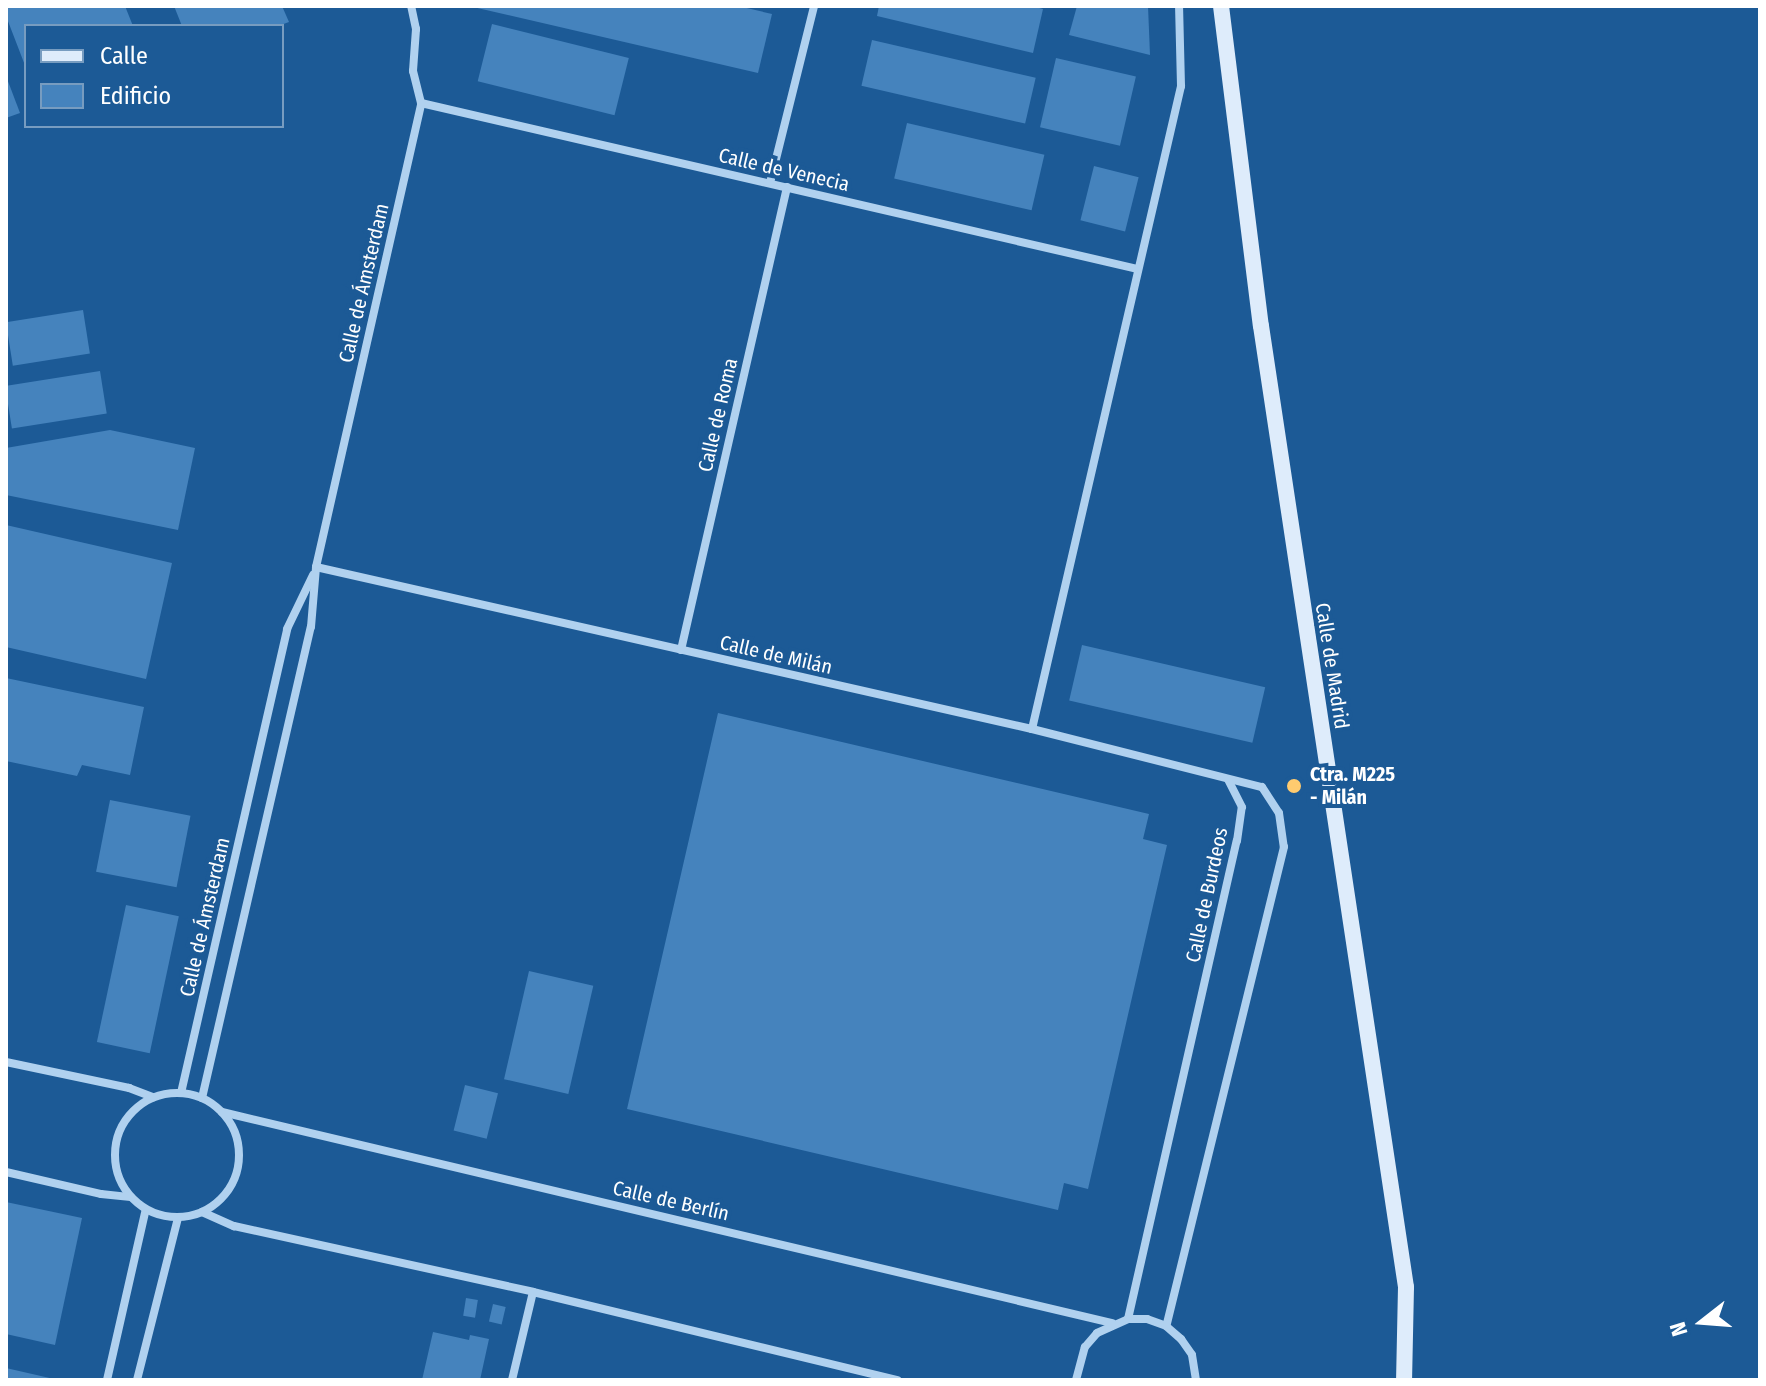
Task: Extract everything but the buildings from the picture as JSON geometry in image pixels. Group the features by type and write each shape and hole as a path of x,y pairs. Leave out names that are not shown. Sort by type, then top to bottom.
{"street":[{"name":"Calle de Ámsterdam","path":"202,1098 311,627 316,567 421,103 413,71 416,29 411,6"},
{"path":"770,183 814,6"},
{"path":"1032,729 1181,86 1179,6"},
{"name":"Calle de Madrid","path":"1221,6 1261,326 1406,1287 1404,1380"},
{"name":"Calle de Venecia","path":"421,103 1138,269"},
{"name":"Calle de Roma","path":"681,650 787,187"},
{"name":"Calle de Ámsterdam","path":"181,1093 287,629 316,567"},
{"name":"Calle de Milán","path":"316,567 1032,729 1228,780"},
{"path":"1166,1326 1284,847 1279,813 1262,787 1228,780"},
{"name":"Calle de Burdeos","path":"1128,1319 1237,841 1242,807 1228,780"},
{"path":"6,1062 129,1088 153,1097"},
{"path":"181,1093 202,1098 222,1112 233,1128 239,1147 238,1167 231,1186 219,1202 202,1212 178,1218 146,1209 131,1197 120,1181 115,1161 116,1141 124,1123 136,1108 153,1097 181,1093"},
{"name":"Calle de Berlín","path":"222,1112 1112,1323"},
{"path":"6,1172 101,1194 131,1197"},
{"path":"107,1380 146,1209"},
{"path":"202,1212 234,1226 533,1292 898,1380"},
{"path":"137,1380 178,1218"},
{"path":"512,1380 533,1292"},
{"path":"1076,1380 1085,1347 1112,1323 1147,1319 1166,1326 1181,1339 1192,1355 1196,1380"}],"place":[{"name":"Ctra. M225 - Milán","path":"1294,786"}]}
